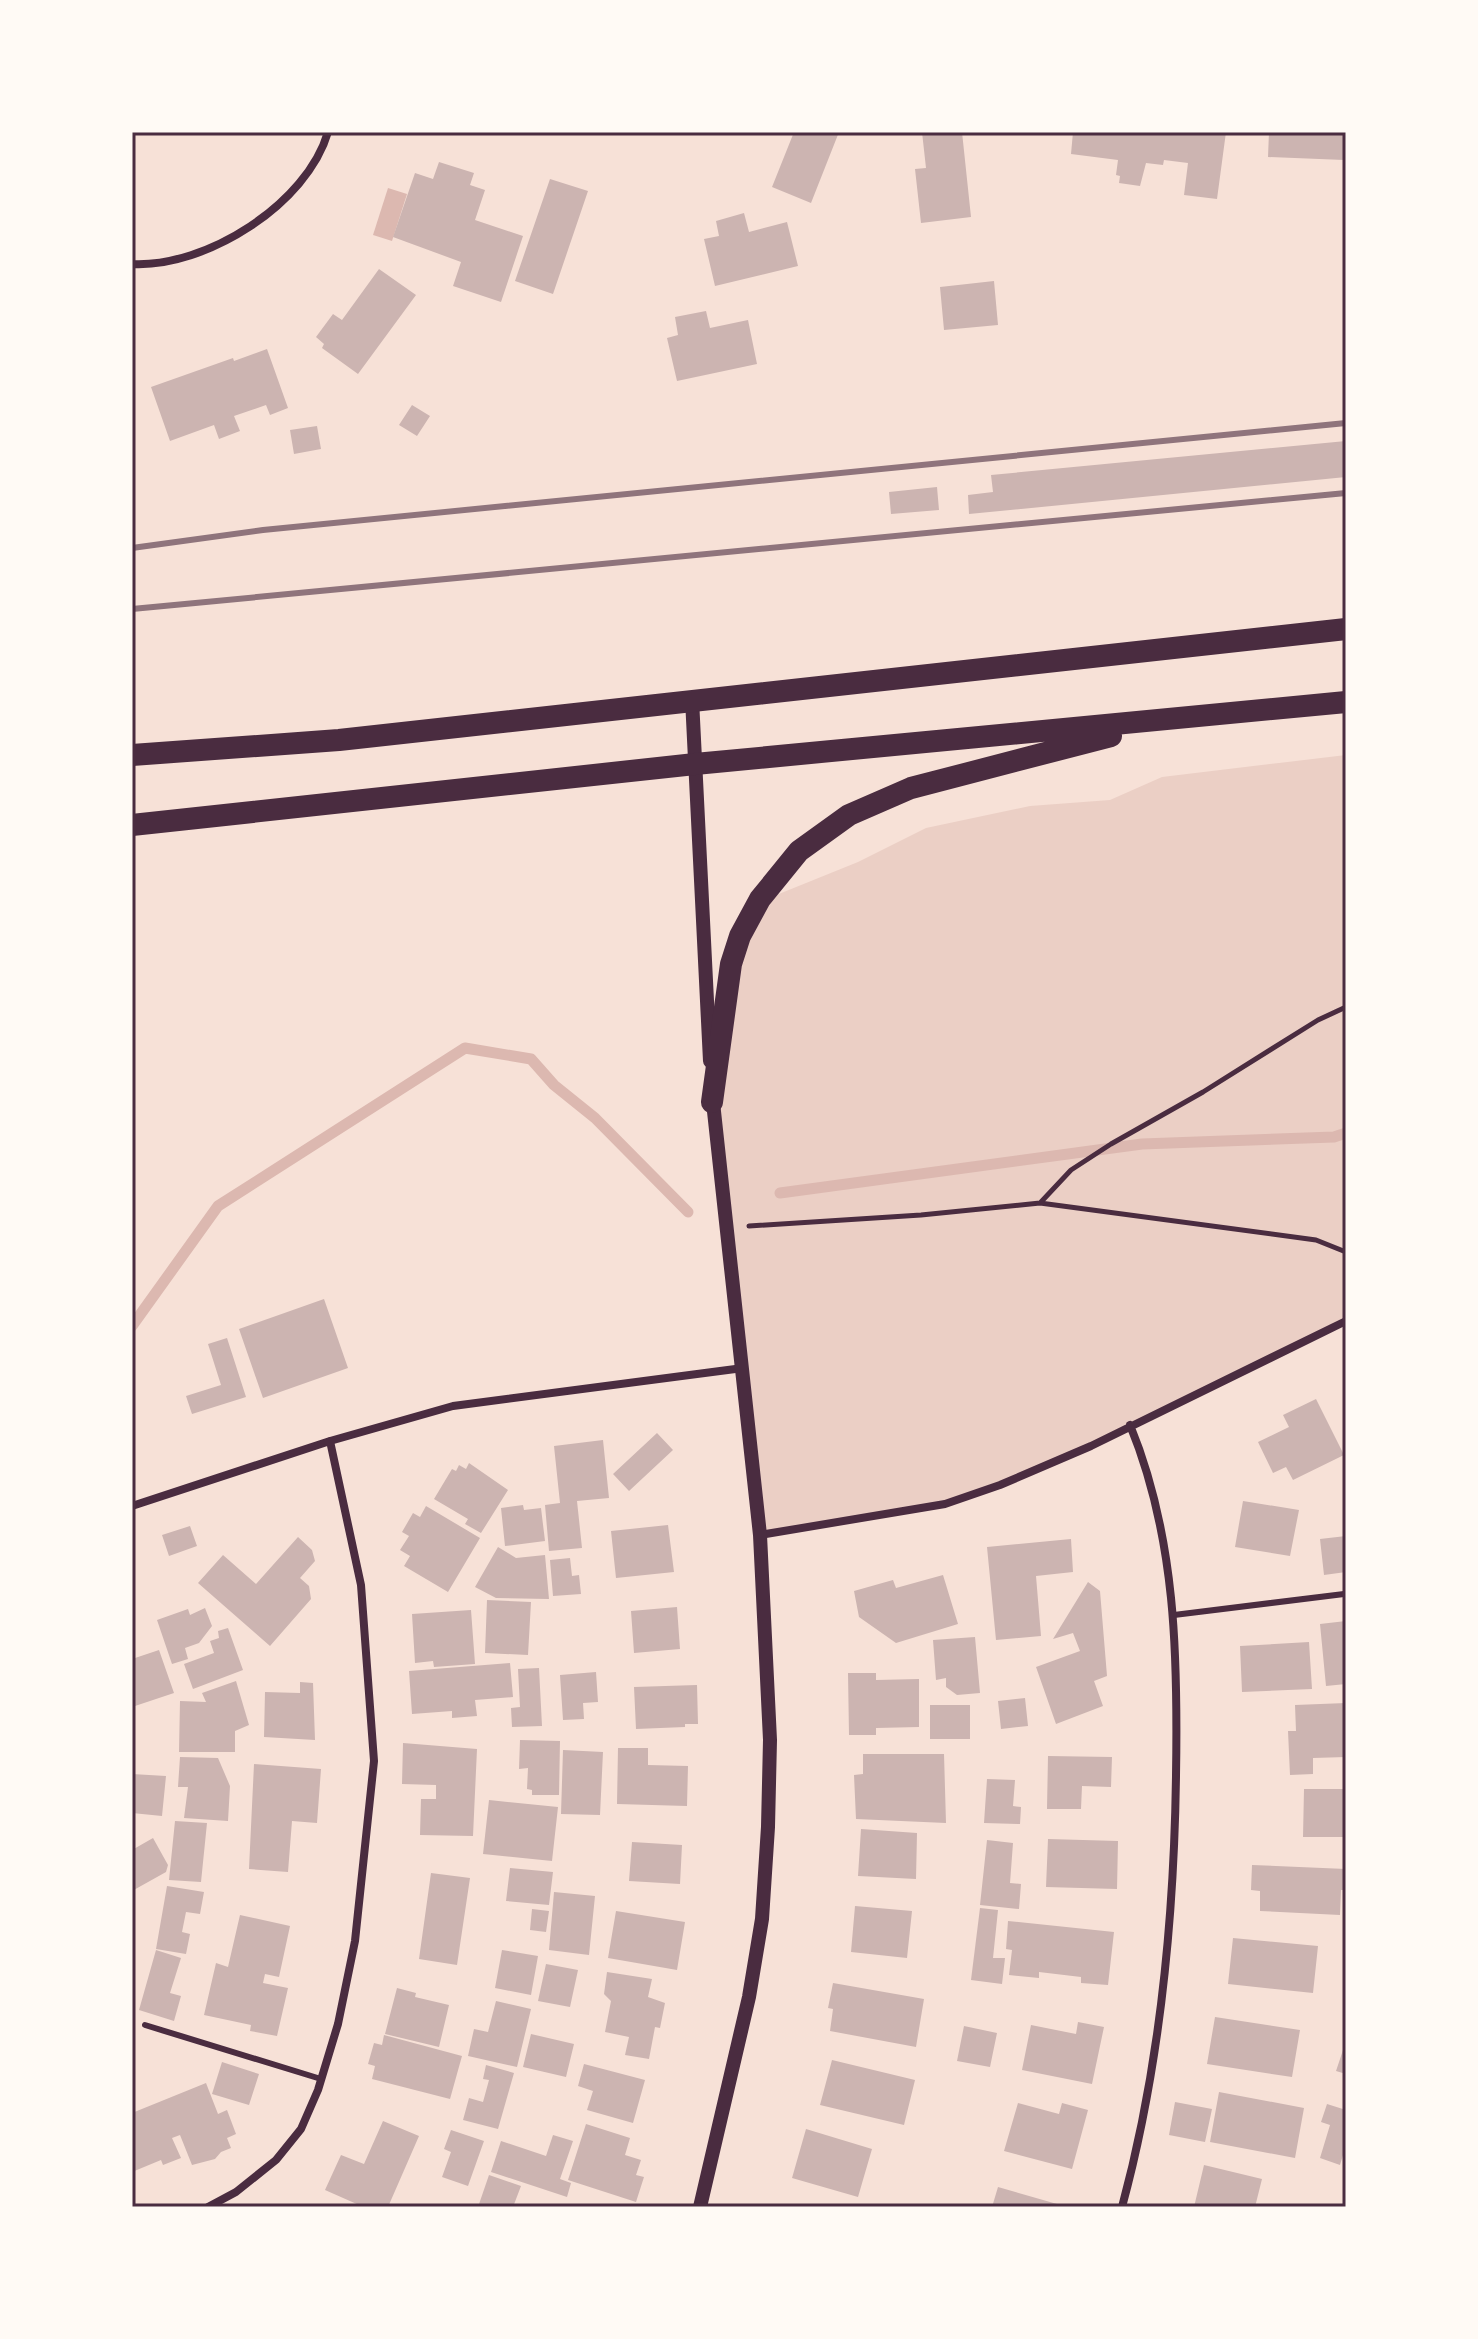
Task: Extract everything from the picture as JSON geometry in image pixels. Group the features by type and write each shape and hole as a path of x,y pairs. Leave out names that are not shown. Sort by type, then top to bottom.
{"highway":[{"path":"132,755 339,740 1346,629"},
{"path":"132,825 695,764 1346,702"},
{"path":"712,1102 731,964 740,936 760,899 799,851 849,815 911,788 1175,719"}],"street":[{"path":"132,264 178,261 212,249 252,226 309,173 328,132"},
{"path":"692,699 712,1102 760,1535 770,1740 762,1919 749,1997 700,2207"},
{"path":"760,1535 945,1504 1000,1485 1091,1446 1346,1321"},
{"path":"132,1506 330,1441 453,1406 743,1368"},
{"path":"1122,2207 1153,2066 1170,1924 1175,1849 1178,1680 1174,1615 1152,1485 1130,1425"},
{"path":"208,2207 236,2192 276,2160 301,2129 338,2024 355,1941 374,1761 361,1585 330,1441"}],"lane":[{"path":"1174,1615 1344,1594"},
{"path":"145,2025 321,2079"}],"path":[{"path":"1040,1203 1071,1170 1097,1153 1318,1020 1346,1007"},
{"path":"727,1228 921,1215 1040,1203 1316,1240 1346,1252"}],"shaded area":[{"path":"388,188 407,194 392,241 373,235"},
{"path":"1346,755 1346,1322 1090,1446 944,1504 761,1535 715,1105 731,967 764,900 858,862 926,828 1030,806 1110,800 1162,777"}],"building":[{"path":"794,132 839,132 811,203 772,187"},
{"path":"922,132 962,132 971,217 921,223 915,169 926,168"},
{"path":"1073,132 1226,132 1217,199 1184,195 1188,163 1164,160 1163,165 1146,163 1140,186 1119,183 1120,176 1116,175 1118,160 1071,154"},
{"path":"1269,132 1345,132 1344,160 1268,157"},
{"path":"439,162 474,173 470,185 485,190 475,220 523,236 501,302 453,286 461,262 393,237 415,173 433,179"},
{"path":"550,179 588,191 553,294 515,281"},
{"path":"744,213 749,232 787,222 798,266 715,286 704,239 719,236 716,221"},
{"path":"379,269 416,295 358,374 322,348 324,344 316,337 333,314 342,320"},
{"path":"994,281 998,325 944,330 940,287"},
{"path":"706,311 710,328 748,320 757,364 677,381 667,338 678,335 675,317"},
{"path":"267,349 288,408 270,415 266,405 234,416 240,431 219,439 214,425 170,441 151,387"},
{"path":"412,405 430,416 417,436 399,425"},
{"path":"317,426 321,449 294,454 290,430"},
{"path":"1346,441 1346,477 969,514 968,495 993,492 991,475"},
{"path":"937,487 939,510 891,514 889,492"},
{"path":"324,1299 348,1368 263,1398 239,1329"},
{"path":"227,1338 246,1397 192,1414 186,1396 221,1385 208,1344"},
{"path":"1316,1399 1344,1455 1293,1480 1286,1467 1273,1473 1258,1442 1289,1427 1283,1415"},
{"path":"657,1433 673,1450 629,1491 613,1474"},
{"path":"603,1440 609,1498 577,1501 582,1548 549,1551 545,1505 560,1503 554,1446"},
{"path":"469,1463 508,1490 481,1533 465,1524 468,1519 434,1499 452,1469 456,1471 459,1465 466,1469"},
{"path":"1243,1501 1299,1510 1290,1556 1235,1547"},
{"path":"523,1505 524,1510 541,1508 545,1541 505,1546 501,1508"},
{"path":"426,1506 480,1538 448,1592 404,1566 410,1556 400,1550 409,1536 402,1532 413,1513 420,1517"},
{"path":"668,1525 674,1572 616,1578 611,1531"},
{"path":"190,1526 197,1546 169,1556 162,1535"},
{"path":"1346,1536 1346,1572 1324,1575 1320,1539"},
{"path":"298,1537 312,1550 315,1561 300,1578 309,1586 311,1599 270,1646 198,1583 223,1555 256,1584"},
{"path":"1071,1539 1073,1572 1036,1576 1041,1636 996,1640 987,1547"},
{"path":"498,1547 516,1558 545,1555 549,1599 496,1598 475,1587"},
{"path":"570,1558 572,1576 579,1575 581,1594 553,1596 550,1560"},
{"path":"943,1575 958,1624 896,1643 859,1617 854,1591 893,1580 896,1588"},
{"path":"1088,1582 1100,1591 1107,1676 1094,1681 1103,1706 1056,1724 1036,1667 1080,1651 1073,1633 1053,1639"},
{"path":"487,1600 531,1602 528,1655 485,1653"},
{"path":"677,1607 680,1649 634,1653 631,1611"},
{"path":"205,1608 212,1626 199,1643 185,1648 188,1659 172,1664 157,1620 188,1609 190,1615"},
{"path":"471,1610 475,1664 434,1667 433,1661 415,1663 412,1614"},
{"path":"1346,1621 1346,1684 1326,1686 1320,1624"},
{"path":"228,1628 243,1670 193,1689 184,1664 214,1653 210,1641 219,1638 218,1631"},
{"path":"975,1637 980,1693 957,1695 946,1687 946,1678 936,1680 933,1640"},
{"path":"1309,1642 1312,1689 1242,1692 1240,1646"},
{"path":"159,1650 174,1693 132,1707 132,1659"},
{"path":"510,1663 513,1697 475,1700 477,1716 452,1718 452,1711 412,1714 409,1671"},
{"path":"539,1668 542,1726 512,1727 511,1708 520,1707 518,1669"},
{"path":"596,1672 598,1702 583,1703 584,1719 563,1720 560,1675"},
{"path":"848,1673 876,1673 876,1680 919,1679 919,1727 876,1728 876,1735 849,1735"},
{"path":"236,1681 249,1725 235,1731 235,1752 179,1752 180,1701 206,1702 202,1693"},
{"path":"300,1682 313,1683 315,1740 264,1737 265,1692 300,1693"},
{"path":"697,1685 698,1724 636,1729 634,1687"},
{"path":"1025,1698 1028,1726 1001,1729 998,1701"},
{"path":"1346,1703 1346,1757 1313,1758 1313,1774 1290,1775 1288,1731 1296,1731 1295,1705"},
{"path":"930,1705 970,1705 970,1739 930,1739"},
{"path":"520,1740 560,1741 559,1795 532,1795 532,1790 527,1789 528,1768 519,1769"},
{"path":"403,1743 477,1749 473,1836 420,1835 421,1799 436,1799 436,1785 402,1784"},
{"path":"618,1748 648,1748 648,1765 688,1766 687,1806 617,1804"},
{"path":"563,1750 603,1752 600,1815 561,1814"},
{"path":"863,1754 944,1754 946,1823 856,1819 854,1775 863,1774"},
{"path":"1048,1756 1112,1757 1111,1787 1082,1786 1081,1809 1047,1809"},
{"path":"180,1757 218,1758 230,1786 228,1821 184,1818 188,1787 178,1787"},
{"path":"254,1764 321,1769 317,1823 292,1821 288,1872 249,1869"},
{"path":"132,1774 166,1776 162,1816 132,1813"},
{"path":"987,1779 1015,1780 1013,1806 1021,1807 1020,1824 984,1823"},
{"path":"1304,1789 1346,1789 1346,1837 1303,1837"},
{"path":"489,1800 558,1807 552,1861 483,1854"},
{"path":"175,1821 207,1823 201,1882 169,1880"},
{"path":"861,1829 917,1833 916,1879 858,1876"},
{"path":"153,1838 168,1865 166,1872 132,1891 132,1850"},
{"path":"1048,1839 1118,1841 1117,1889 1046,1887"},
{"path":"987,1840 1013,1843 1010,1883 1021,1884 1019,1909 980,1905"},
{"path":"632,1842 682,1845 680,1884 629,1881"},
{"path":"1252,1865 1346,1869 1346,1890 1341,1890 1340,1915 1260,1911 1260,1891 1251,1890"},
{"path":"510,1868 553,1872 549,1905 506,1901"},
{"path":"431,1873 470,1878 457,1965 419,1959"},
{"path":"167,1886 204,1892 200,1914 186,1912 182,1932 190,1934 186,1954 156,1949"},
{"path":"554,1892 595,1896 589,1955 549,1950"},
{"path":"855,1906 912,1911 907,1958 851,1952"},
{"path":"980,1908 998,1910 993,1958 1005,1958 1002,1984 971,1980"},
{"path":"532,1909 549,1911 546,1932 530,1930"},
{"path":"616,1911 685,1922 677,1970 608,1958"},
{"path":"240,1915 290,1926 279,1977 265,1974 263,1983 288,1988 277,2036 250,2031 251,2025 204,2015 216,1963 228,1967"},
{"path":"1008,1921 1114,1932 1108,1985 1081,1983 1081,1977 1039,1972 1039,1978 1009,1975 1012,1950 1006,1949"},
{"path":"1233,1938 1318,1946 1313,1993 1228,1984"},
{"path":"156,1950 181,1958 170,1993 181,1996 174,2021 139,2010"},
{"path":"502,1950 538,1956 531,1995 495,1988"},
{"path":"546,1964 578,1970 570,2007 538,2001"},
{"path":"607,1972 652,1979 648,1997 665,2003 660,2028 655,2027 649,2059 625,2055 629,2037 605,2032 611,2001 604,1994"},
{"path":"833,1983 924,1999 916,2047 830,2031 833,2009 828,2008"},
{"path":"397,1988 416,1993 415,1997 449,2005 439,2047 385,2034"},
{"path":"496,2001 531,2009 517,2067 468,2056 474,2029 488,2032"},
{"path":"1215,2017 1300,2030 1292,2077 1207,2064"},
{"path":"1078,2022 1104,2027 1092,2084 1022,2070 1031,2025 1076,2034"},
{"path":"964,2026 997,2033 990,2067 957,2061"},
{"path":"531,2034 574,2044 566,2077 523,2067"},
{"path":"384,2035 462,2056 450,2099 372,2079 375,2066 368,2064 374,2043 382,2045"},
{"path":"1346,2041 1346,2074 1336,2071"},
{"path":"832,2060 915,2080 904,2125 820,2105"},
{"path":"222,2062 259,2074 249,2105 212,2094"},
{"path":"584,2064 645,2080 633,2123 587,2110 593,2091 578,2086"},
{"path":"486,2065 514,2073 498,2129 463,2120 469,2098 483,2102 489,2080 483,2079"},
{"path":"206,2083 218,2114 227,2110 236,2134 227,2138 231,2148 215,2159 192,2165 180,2135 172,2138 181,2158 163,2165 161,2160 132,2172 132,2113"},
{"path":"1219,2092 1304,2108 1295,2158 1210,2142"},
{"path":"1175,2102 1212,2109 1205,2142 1169,2135"},
{"path":"1018,2103 1059,2114 1062,2103 1088,2110 1072,2169 1004,2151"},
{"path":"1327,2104 1346,2110 1346,2145 1340,2165 1320,2158 1330,2125 1321,2122"},
{"path":"383,2121 419,2136 388,2207 358,2207 325,2190 341,2155 364,2164"},
{"path":"586,2124 630,2138 625,2155 641,2160 636,2175 644,2177 636,2202 568,2180"},
{"path":"806,2129 872,2149 858,2197 792,2178"},
{"path":"451,2130 484,2141 468,2186 442,2177 451,2152 444,2149"},
{"path":"553,2135 573,2141 560,2179 571,2183 567,2197 491,2172 501,2141 546,2156"},
{"path":"1204,2165 1262,2179 1255,2207 1194,2207"},
{"path":"489,2175 521,2186 513,2207 478,2207"},
{"path":"998,2187 1064,2206 992,2207"}],"waterway":[{"path":"132,1326 218,1206 465,1048 531,1059 554,1085 595,1118 688,1212"},
{"path":"780,1193 1142,1144 1334,1137 1346,1133"}],"railway":[{"path":"132,548 263,530 1346,423"},
{"path":"132,609 1346,493"}]}
